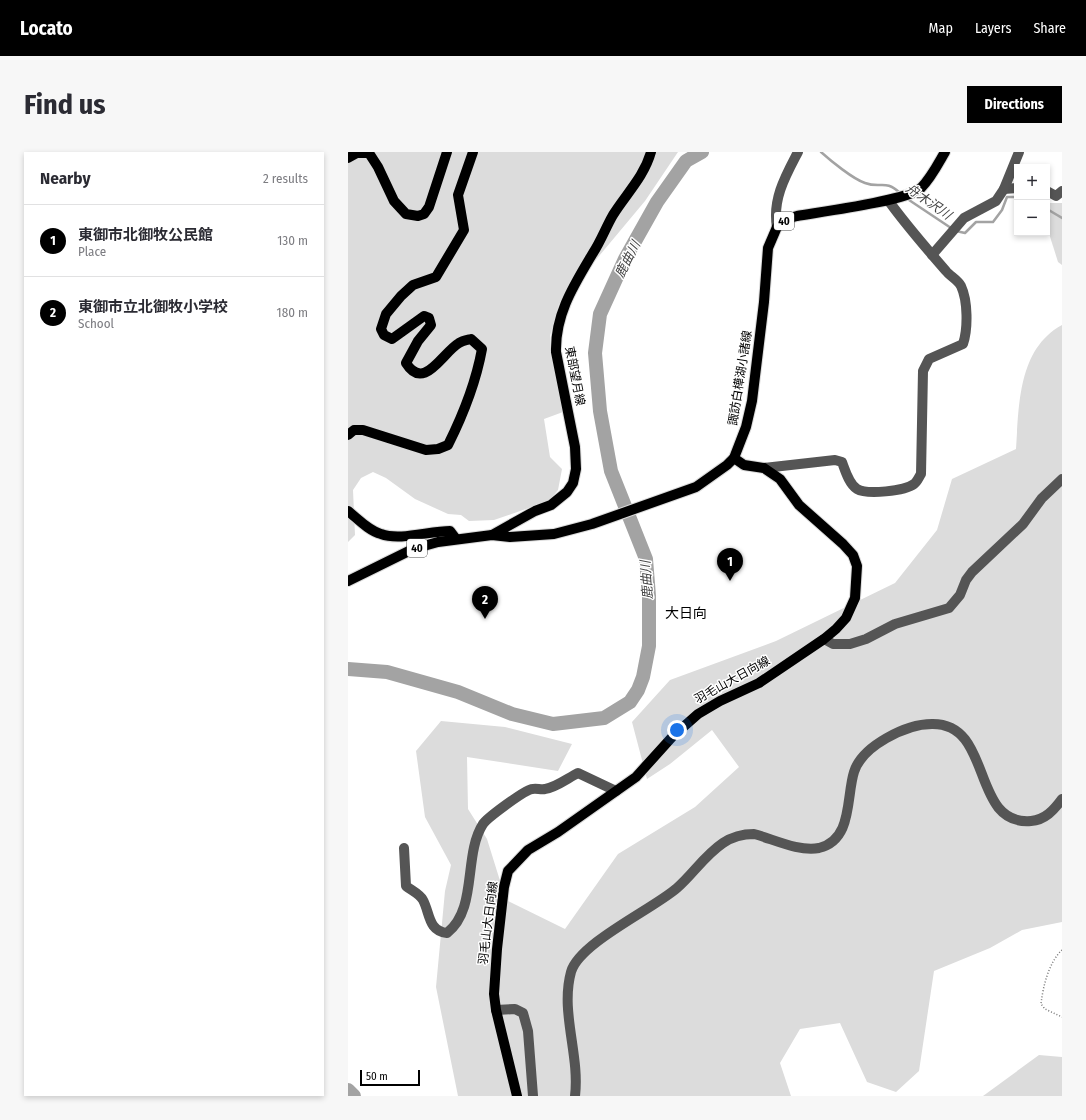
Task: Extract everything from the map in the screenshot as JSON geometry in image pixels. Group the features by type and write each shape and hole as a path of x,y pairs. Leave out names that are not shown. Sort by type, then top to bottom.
{"main road":[{"path":"348,158 357,153 369,153 378,167 394,201 406,214 418,216 424,214 429,206 447,152"},
{"path":"348,434 354,430 363,430 426,450 448,446 455,431 478,368 482,349 471,339 458,343 427,372 418,374 411,371 406,363 418,341 431,325 429,318 424,316 392,339 384,335 381,329 386,314 401,296 414,285 436,276 464,230 458,195 473,152"},
{"name":"東部望月線","path":"492,535 535,511 551,505 568,492 573,483 576,470 575,447 556,352 558,321 576,282 594,253 614,215 641,177 651,152"},
{"name":"40","path":"777,227 786,220 797,216 888,200 920,189 930,178 945,152"},
{"name":"諏訪白樺湖小諸線","path":"348,581 413,549 456,539 492,535 510,537 554,534 592,524 696,487 727,465 734,458 746,427 752,401 764,302 768,248 777,227"},
{"name":"羽毛山大日向線","path":"517,1096 496,1010 494,994 497,949 504,887 508,871 528,850 636,777 673,736 698,714 720,701 759,683 824,639 846,618 855,598 857,566 853,555 843,544 799,505 780,479 764,468 744,465 734,458"},
{"path":"348,511 380,534 390,536 434,531 450,531 456,539"}],"street":[{"path":"777,227 776,218 780,185 798,152"},
{"path":"932,255 964,218 996,201 1004,189 1019,152"},
{"path":"1004,189 1014,188"},
{"path":"1050,193 1056,196 1062,191"},
{"path":"764,468 835,460 842,462 851,482 857,489 871,492 900,489 915,484 921,474 923,372 928,359 963,344 967,331 961,286 947,273 911,231 888,200"},
{"path":"824,639 833,644 850,644 866,639 894,624 949,608 957,599 966,580 972,572 1023,524 1042,498 1062,478"},
{"path":"575,1096 576,1073 568,998 571,971 580,958 600,940 661,901 688,878 707,855 730,839 747,834 754,834 804,848 820,848 829,843 836,836 846,820 854,772 867,752 879,742 912,727 927,724 947,725 956,729 970,746 993,799 999,810 1008,816 1019,821 1035,821 1049,814 1062,799"},
{"path":"404,848 406,886 423,899 428,917 435,928 441,932 447,933 456,926 461,916 469,888 473,855 478,835 483,824 491,816 531,789 546,789 578,773 616,791"},
{"path":"496,1010 515,1009 523,1013 528,1031 533,1096"}],"path":[{"path":"1062,950 1056,956 1047,978 1041,1004 1045,1009 1062,1017"}],"shaded area":[{"path":"348,152 678,152 645,201 559,304 550,336 550,352 563,412 544,419 550,457 562,469 558,490 549,501 494,520 469,521 461,515 448,514 415,499 386,478 373,472 361,478 353,490 355,535 348,542"},
{"path":"1050,203 1062,203 1062,265 1058,262 1050,236"},
{"path":"1062,325 1062,922 1022,930 990,948 934,971 919,1071 896,1092 867,1082 840,1023 800,1029 780,1063 791,1096 458,1096 436,987 445,891 451,865 425,817 416,751 441,721 505,727 572,744 558,771 467,757 468,809 487,839 506,900 565,929 618,854 695,807 739,767 712,730 670,764 647,779 632,722 670,680 776,641 895,583 937,530 952,479 1016,449 1020,397 1029,363 1037,348 1048,335"},
{"path":"1039,1055 1062,1057 1062,1096 983,1096"}],"waterway":[{"name":"鹿曲川","path":"348,669 387,672 458,692 512,714 553,724 604,718 630,702 638,690 643,677 649,646 649,596 646,559 611,471 600,411 595,353 600,314 625,259 657,202 686,161 702,152"},
{"name":"舟木沢川","path":"821,152 854,178 870,185 887,185 900,193"},
{"name":"舟木沢川","path":"956,231 965,233 976,222 993,222 1002,210 1007,197 1014,197"},
{"name":"舟木沢川","path":"906,198 951,228"},
{"name":"舟木沢川","path":"1050,211 1062,218"},
{"name":"鹿曲川","path":"348,1090 354,1096"}],"place":[{"name":"東御市北御牧公民館","path":"730,581"},
{"name":"東御市立北御牧小学校","path":"485,619"}],"district":[{"name":"大日向","path":"686,613"}]}
